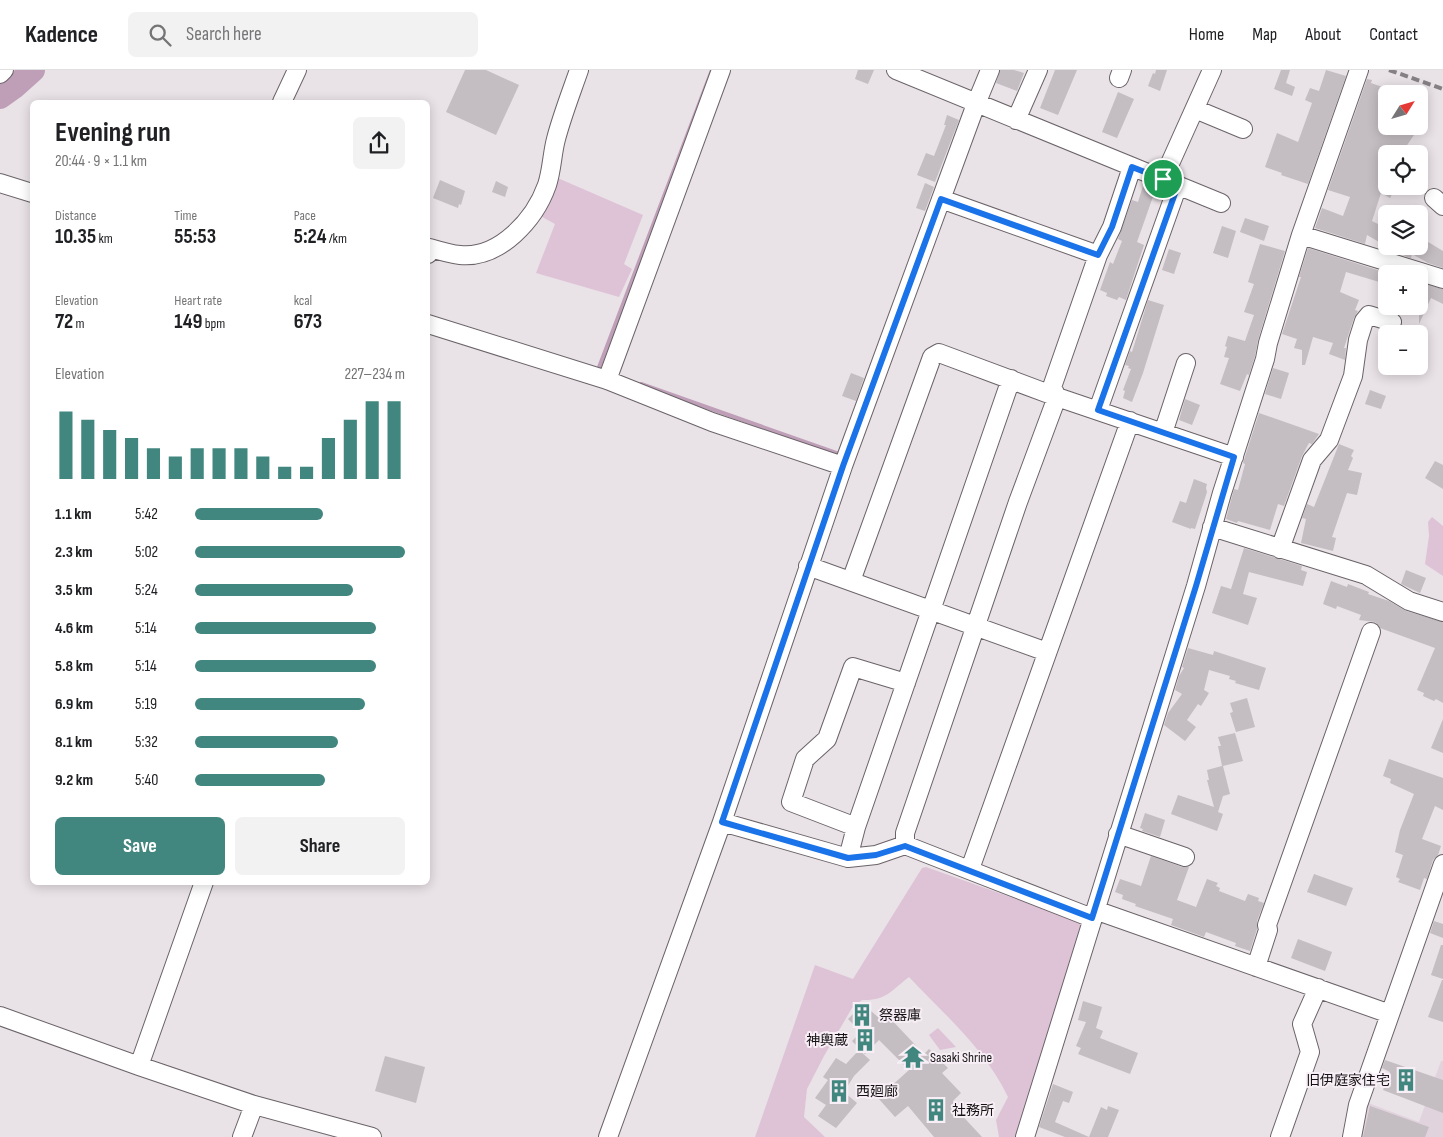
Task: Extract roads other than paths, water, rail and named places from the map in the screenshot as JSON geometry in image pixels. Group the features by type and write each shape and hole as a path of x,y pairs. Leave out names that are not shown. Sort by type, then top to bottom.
{"street":[{"path":"0,74 4,70"},
{"path":"283,100 297,70"},
{"path":"430,248 461,256 478,254 493,249 515,233 526,221 548,184 556,139 579,70"},
{"path":"607,380 720,70"},
{"path":"896,70 1221,203"},
{"path":"608,1137 722,822 843,466 990,70"},
{"path":"1016,120 1038,70"},
{"path":"1098,410 1195,110 1212,70"},
{"path":"1025,1137 1196,586 1301,235 1359,70"},
{"path":"1195,110 1243,129"},
{"path":"905,846 905,833 1018,502 1057,397 1052,387 1098,255 1112,227 1132,167"},
{"path":"0,183 30,193"},
{"path":"941,199 1098,255"},
{"path":"1301,235 1443,279"},
{"path":"1280,549 1312,460 1329,440 1353,376 1358,340 1364,321 1370,315 1392,322"},
{"path":"430,325 607,380 712,422 843,466"},
{"path":"851,581 932,357 939,353 1057,397 1234,457"},
{"path":"1164,433 1186,363"},
{"path":"848,858 856,827 1011,379"},
{"path":"970,869 1130,421"},
{"path":"1212,528 1366,575 1409,601 1443,612"},
{"path":"808,566 1048,652"},
{"path":"1256,966 1268,930 1267,925 1371,632"},
{"path":"856,827 791,802 805,759 827,739 853,667 906,683"},
{"path":"722,822 848,858 876,855 905,846 1093,914 1256,966 1390,1014"},
{"path":"1118,834 1185,857"},
{"path":"1352,1137 1358,1105 1443,864"},
{"path":"139,1066 203,885"},
{"path":"1280,1137 1310,1052 1302,1024 1318,988"},
{"path":"0,1016 139,1066 254,1104 372,1137"},
{"path":"242,1137 254,1104"}],"waterway":[{"path":"0,97 33,70"},
{"path":"600,370 598,370 712,70"},
{"path":"641,384 839,454"}],"railway":[{"path":"1389,70 1443,89"}],"place":[{"name":"祭器庫","path":"862,1015"},
{"name":"神輿蔵","path":"865,1040"},
{"name":"Sasaki Shrine","path":"913,1057"},
{"name":"旧伊庭家住宅","path":"1406,1080"},
{"name":"西廻廊","path":"839,1091"},
{"name":"社務所","path":"936,1110"}]}
